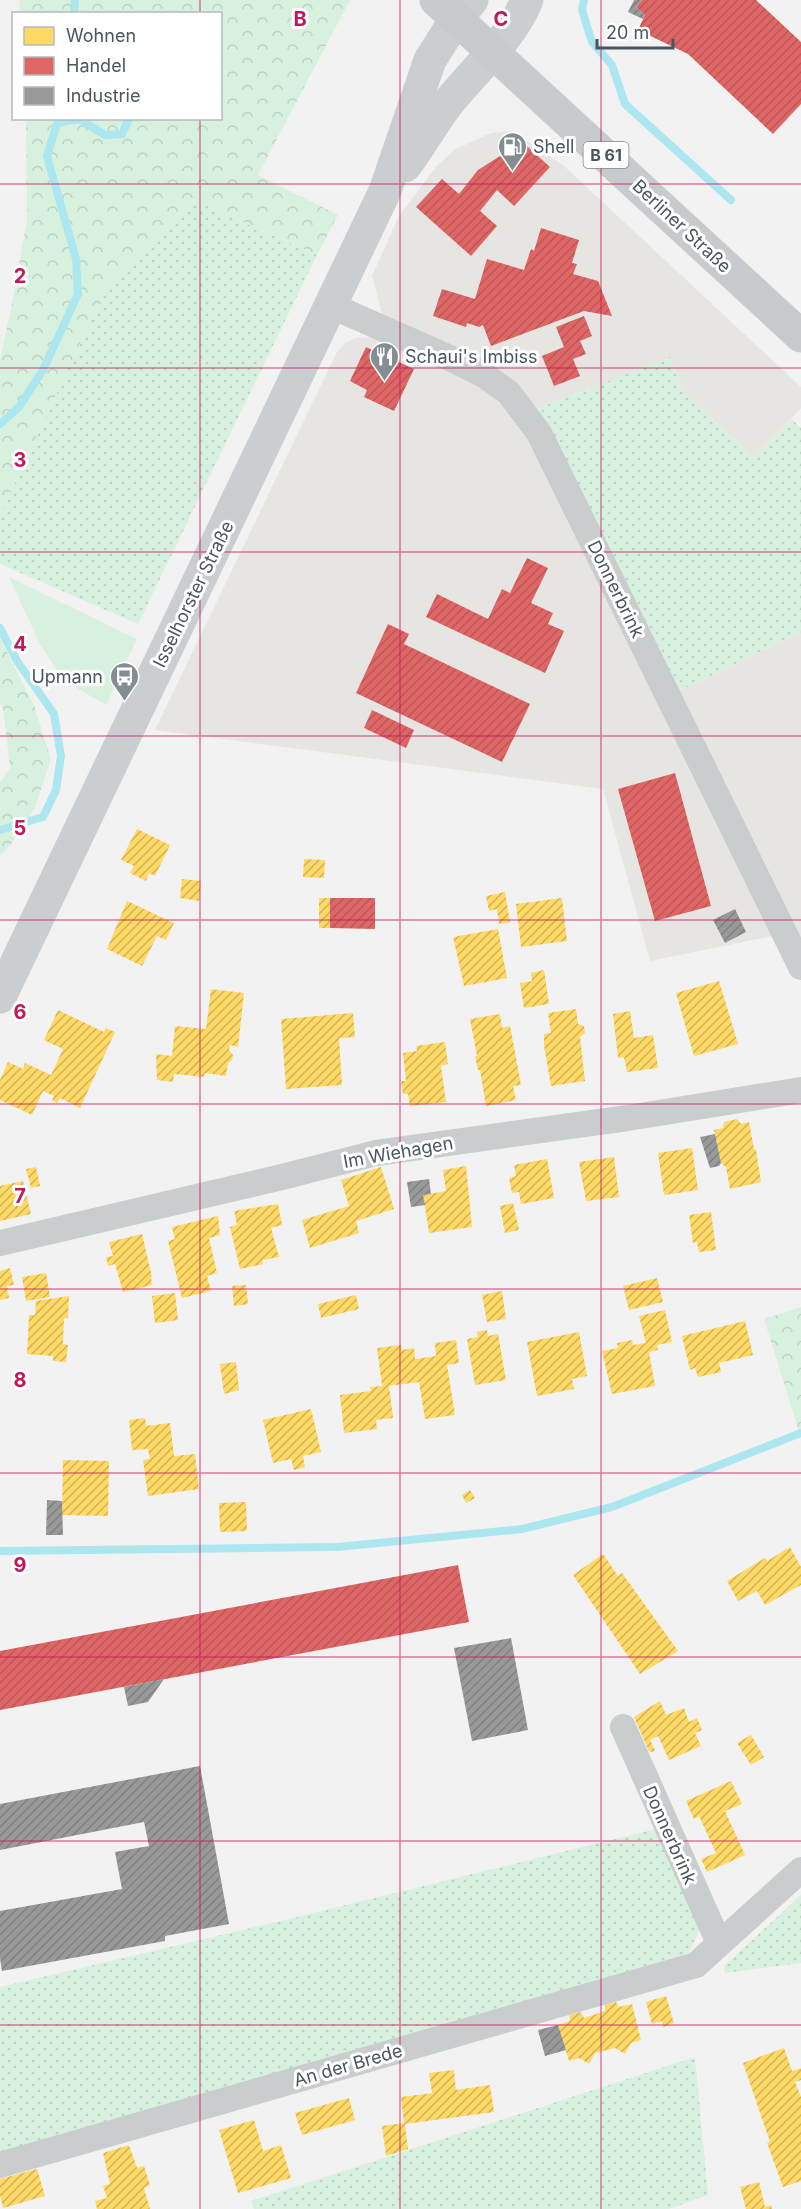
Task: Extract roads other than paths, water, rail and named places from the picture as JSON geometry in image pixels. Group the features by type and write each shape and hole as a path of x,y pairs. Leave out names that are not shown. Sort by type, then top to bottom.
{"main road":[{"name":"Berliner Straße","path":"455,6 494,53 801,336"}],"street":[{"name":"Isselhorster Straße","path":"385,191 415,153 452,99 494,53 523,10 527,0"},
{"name":"Isselhorster Straße","path":"0,998 385,191 430,60 455,6"},
{"name":"Donnerbrink","path":"332,306 484,375 509,393 539,433 801,967"},
{"name":"Im Wiehagen","path":"0,1243 376,1153 628,1118 801,1090"},
{"name":"Donnerbrink","path":"623,1727 719,1943"},
{"path":"719,1943 801,1870"},
{"name":"An der Brede","path":"0,2165 696,1965 719,1943"}],"waterway":[{"path":"74,12 75,0"},
{"path":"584,0 582,10 592,42 612,65 625,104 731,200"},
{"path":"0,424 19,407 43,370 78,294 76,259 47,156 57,123 74,120"},
{"path":"81,120 105,135 122,134 127,120"},
{"path":"0,628 17,661 54,714 61,756 56,790 43,817 0,830"},
{"path":"0,1551 337,1547 522,1529 612,1507 801,1433"}],"place":[{"name":"Shell","path":"512,172"},
{"name":"Schaui's Imbiss","path":"384,382"},
{"name":"Upmann","path":"124,702"}]}
